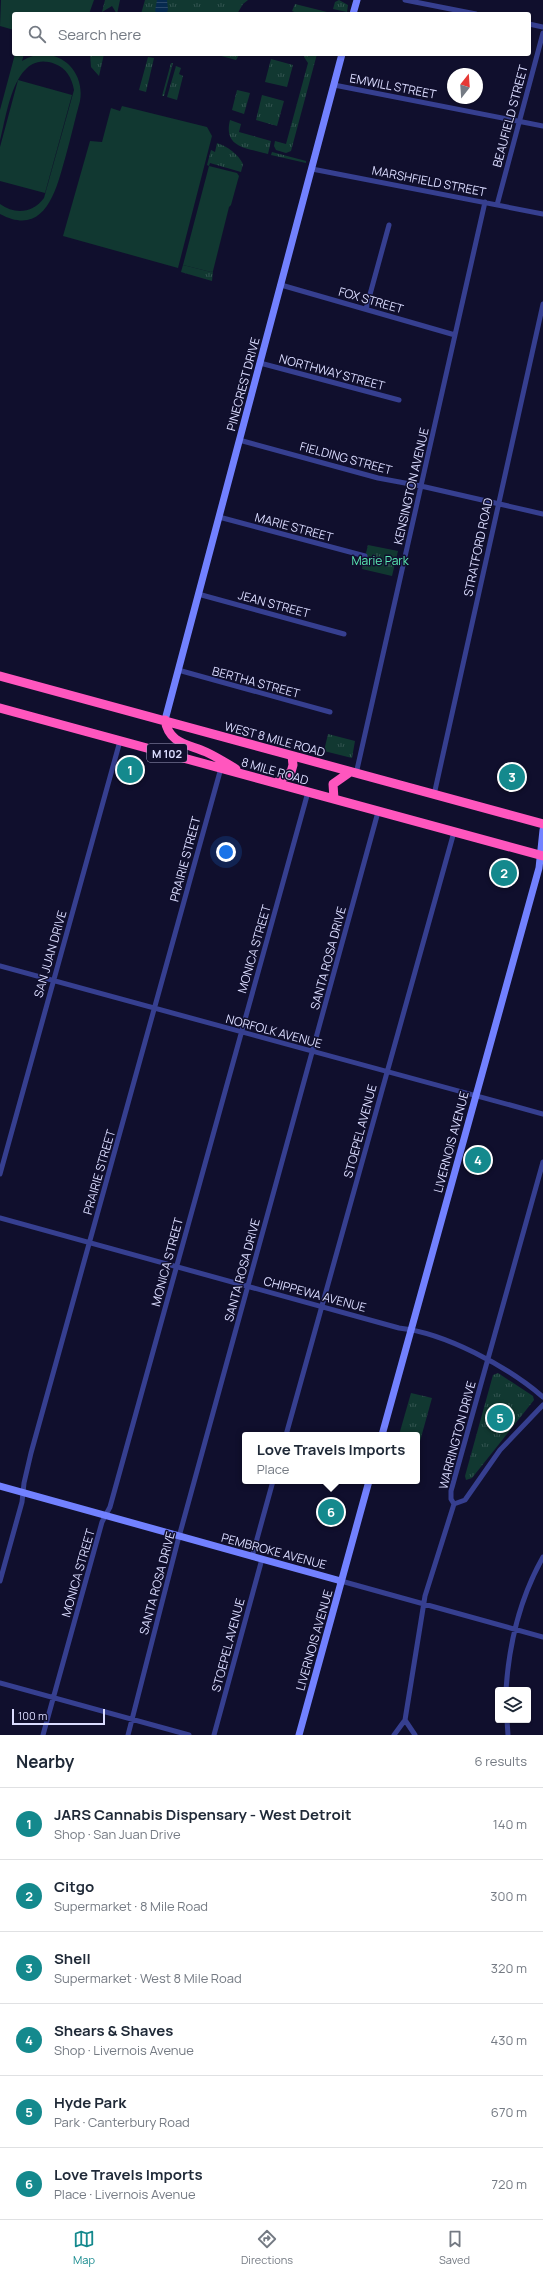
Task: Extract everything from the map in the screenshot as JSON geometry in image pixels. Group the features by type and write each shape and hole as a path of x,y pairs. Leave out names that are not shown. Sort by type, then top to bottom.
{"highway":[{"name":"WEST 8 MILE ROAD","path":"0,677 165,720 353,773 543,824"},
{"name":"8 MILE ROAD","path":"0,708 542,856"},
{"path":"165,720 169,733 180,743 206,752 250,776"},
{"path":"276,783 291,772 293,765 292,756"},
{"path":"334,799 333,784 353,773"}],"street":[{"path":"354,12 357,0"},
{"path":"404,0 466,12"},
{"path":"531,24 543,27"},
{"name":"BEAUFIELD STREET","path":"497,205 543,33"},
{"name":"PINECREST DRIVE","path":"165,720 341,56"},
{"name":"EMWILL STREET","path":"334,85 543,126"},
{"name":"MARSHFIELD STREET","path":"312,169 543,214"},
{"name":"KENSINGTON AVENUE","path":"353,773 421,486 485,202"},
{"path":"366,309 389,225"},
{"name":"FOX STREET","path":"281,286 455,335"},
{"name":"STRATFORD ROAD","path":"434,795 543,304"},
{"name":"NORTHWAY STREET","path":"260,362 399,400"},
{"name":"FIELDING STREET","path":"239,440 378,478 421,486 543,514"},
{"name":"MARIE STREET","path":"219,517 364,556"},
{"name":"JEAN STREET","path":"198,594 344,634"},
{"name":"BERTHA STREET","path":"178,670 330,712"},
{"name":"SAN JUAN DRIVE","path":"0,1174 120,740"},
{"name":"PRAIRIE STREET","path":"0,1581 22,1502 24,1482 221,768"},
{"name":"MONICA STREET","path":"43,1735 102,1522 106,1516 308,792"},
{"name":"SANTA ROSA DRIVE","path":"128,1735 180,1537 378,812"},
{"name":"LIVERNOIS AVENUE","path":"383,1432 539,868 542,856 543,830"},
{"name":"STOEPEL AVENUE","path":"287,1432 454,832"},
{"name":"NORFOLK AVENUE","path":"0,966 543,1114"},
{"name":"WARRINGTON DRIVE","path":"394,1735 405,1720 424,1604 431,1571 454,1504 451,1499 451,1491 543,1162"},
{"name":"CHIPPEWA AVENUE","path":"0,1218 411,1329 449,1343 487,1360 543,1397"},
{"path":"454,1504 464,1500 500,1450 543,1405"},
{"path":"252,1557 272,1484"},
{"name":"LIVERNOIS AVENUE","path":"299,1735 368,1484"},
{"name":"PEMBROKE AVENUE","path":"0,1486 543,1637"},
{"path":"506,1687 510,1652 515,1629 525,1596 543,1556"},
{"name":"STOEPEL AVENUE","path":"214,1735 262,1560"},
{"path":"0,1683 189,1735"},
{"path":"405,1720 415,1735"},
{"path":"507,1723 508,1735"}],"green space":[{"path":"1,0 94,0 90,12 12,12 12,29 0,26"},
{"path":"105,0 120,0 117,12 116,12 112,6 102,12"},
{"path":"145,0 248,0 243,4 238,12 142,12"},
{"path":"339,0 348,5 347,12 333,9 335,2"},
{"path":"295,4 327,12 294,12 292,11"},
{"path":"14,56 23,56 22,61 33,56 55,56 72,68 78,78 80,101 63,167 54,194 47,206 39,214 29,220 16,220 0,214 0,204 12,210 24,211 35,207 44,198 74,90 72,81 62,68 55,64 41,62 30,66 21,74 15,87 0,141 0,110"},
{"path":"90,56 104,56 99,76 91,67"},
{"path":"221,56 238,56 236,60"},
{"path":"316,56 291,151 286,153 276,150 274,146 275,141 286,144 308,63 304,57"},
{"path":"148,57 154,58 146,92 139,90"},
{"path":"271,59 293,65 287,87 265,82"},
{"path":"171,63 173,63 164,96 162,96"},
{"path":"176,66 181,68 179,74 183,76 177,100 167,97"},
{"path":"18,80 72,95 45,193 0,181 0,147"},
{"path":"237,90 250,93 244,114 232,110"},
{"path":"262,95 284,101 277,126 256,120"},
{"path":"122,106 207,127 212,136 178,268 63,236 90,141 102,142 111,108 120,111"},
{"path":"230,120 241,124 239,132 271,141 268,154 245,148 233,141 230,136 229,129"},
{"path":"217,143 229,149 239,157 243,164 241,172 210,163 209,166 207,165 211,150 215,152"},
{"path":"272,152 306,161 306,163 271,155"},
{"path":"209,166 237,173 239,176 231,205 229,207 213,271 211,272 183,265"},
{"path":"183,265 211,272 213,271 212,281 181,272"},
{"name":"Marie Park","path":"368,545 398,551 392,576 362,569"},
{"path":"328,734 355,741 352,758 324,751"},
{"path":"498,1373 533,1396 534,1400 472,1478 466,1480 465,1476 493,1375"},
{"path":"411,1393 432,1398 420,1441 420,1432 400,1432"}],"water":[{"path":"157,0 167,0 167,12 155,11"}],"place":[{"name":"JARS Cannabis Dispensary - West Detroit","path":"130,770"},
{"name":"Shell","path":"512,777"},
{"name":"Citgo","path":"504,873"},
{"name":"Shears & Shaves","path":"478,1160"},
{"name":"Hyde Park","path":"500,1418"},
{"name":"Love Travels Imports","path":"331,1512"}]}
